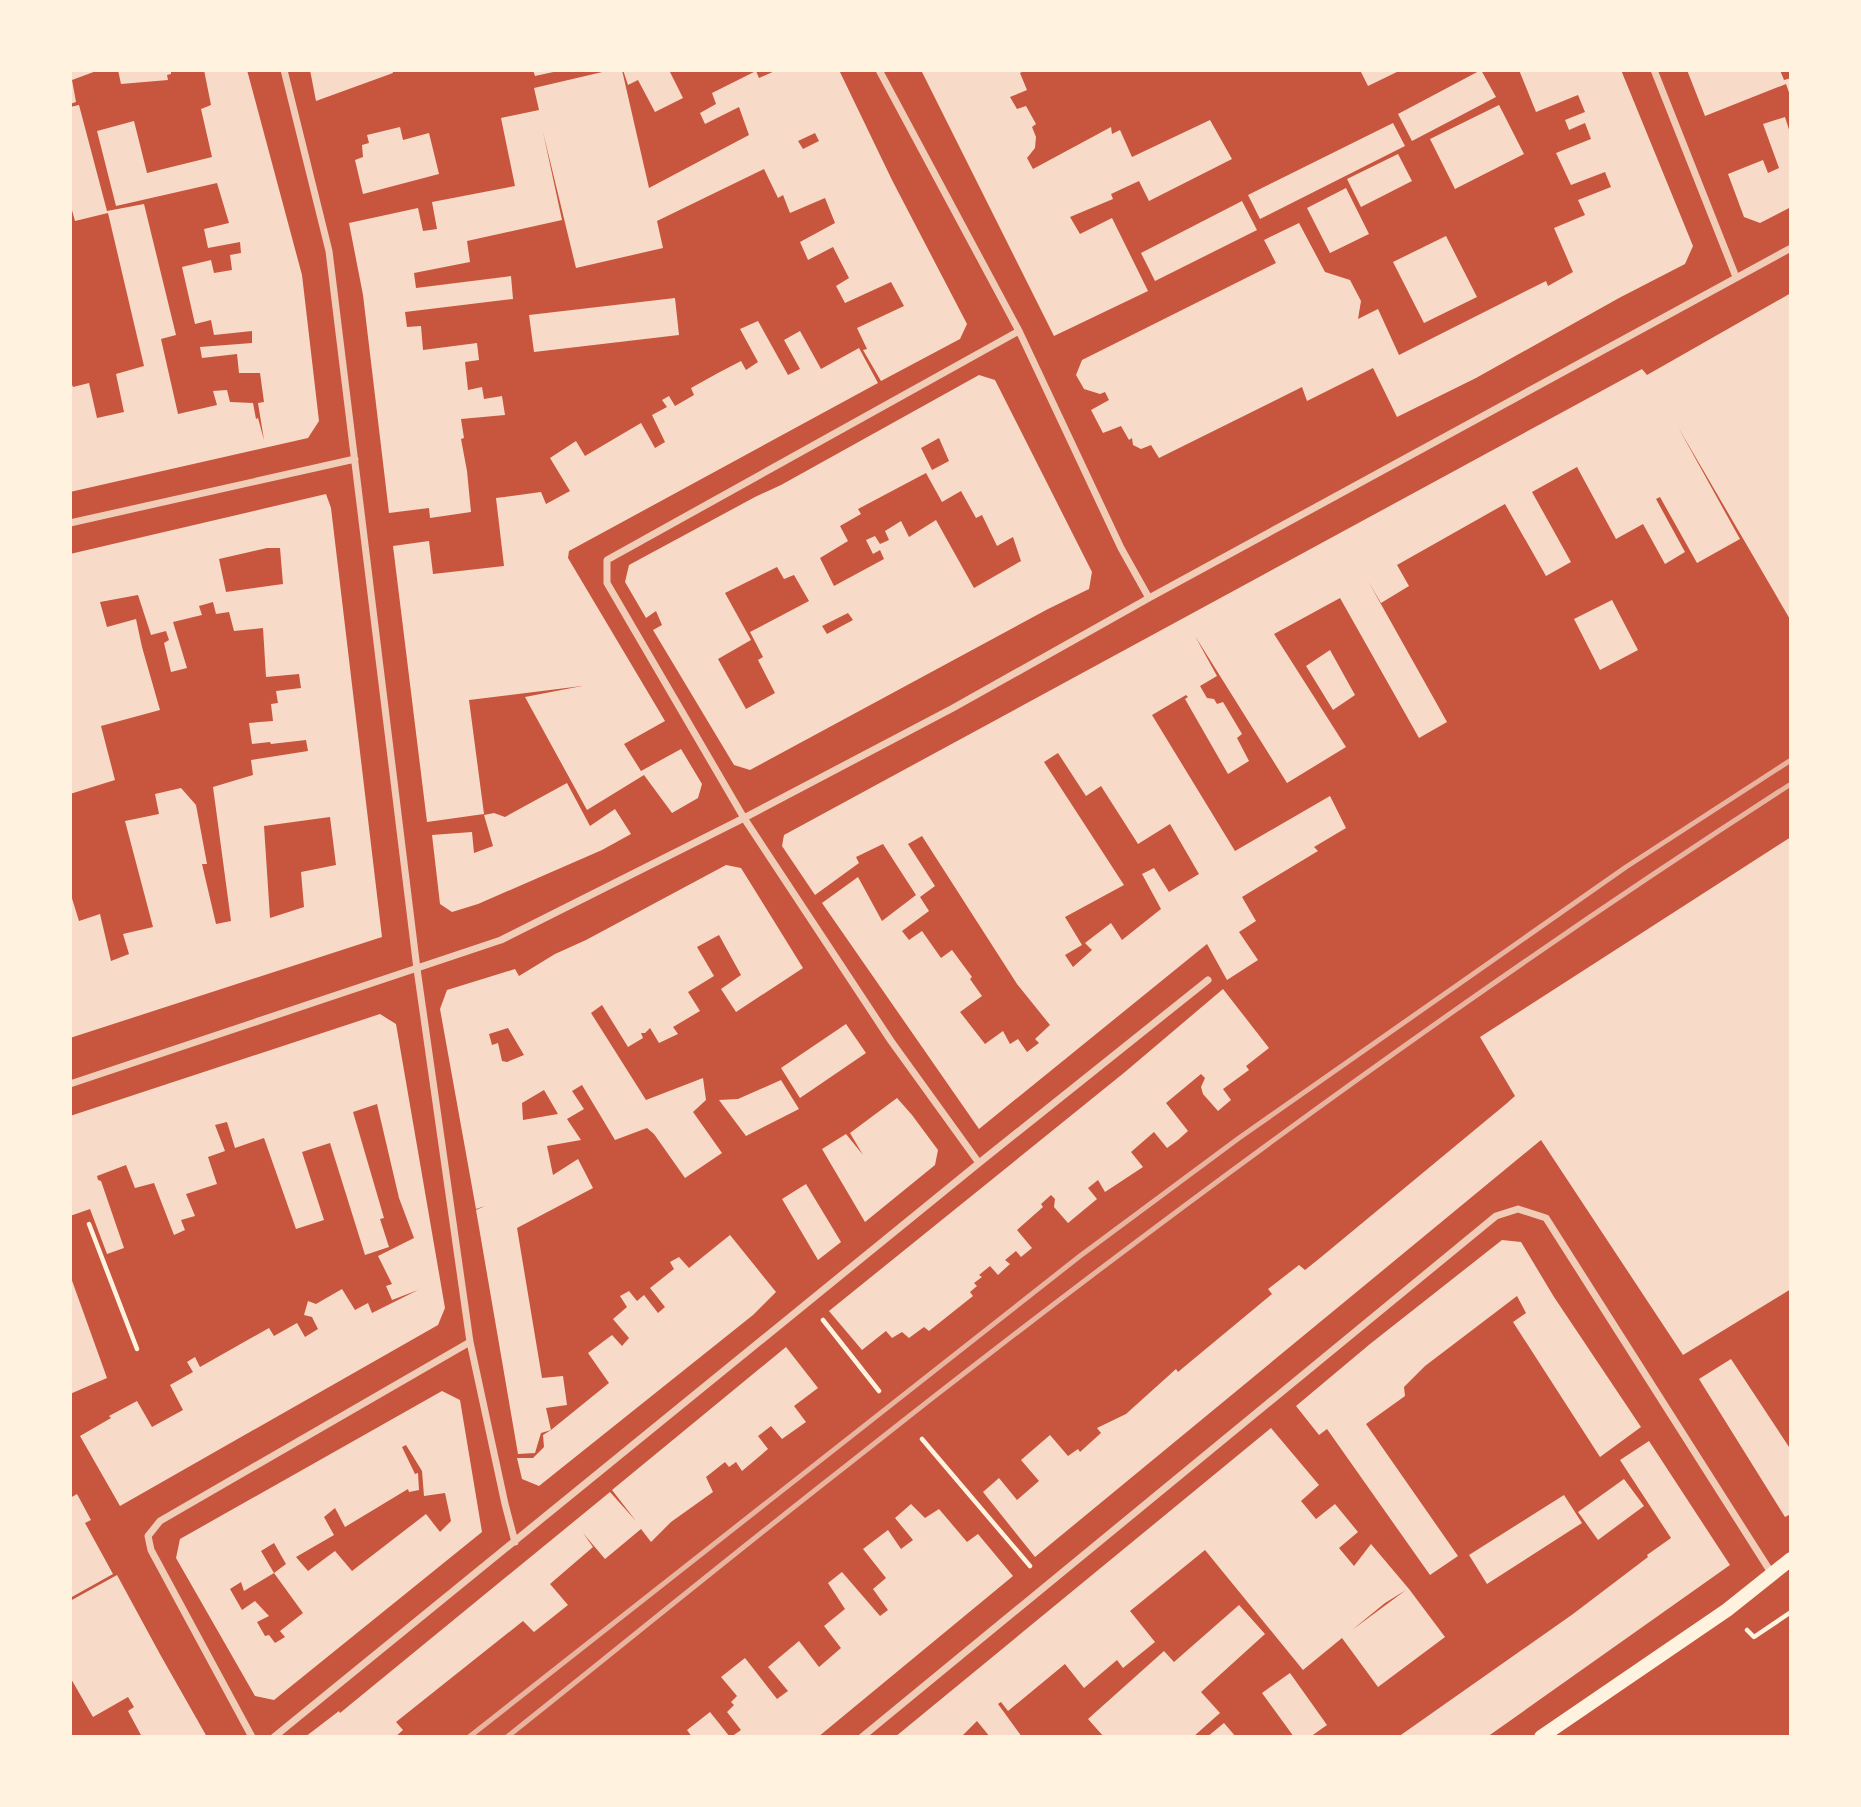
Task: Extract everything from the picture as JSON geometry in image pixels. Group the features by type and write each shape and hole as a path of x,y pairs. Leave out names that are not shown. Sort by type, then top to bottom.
{"main road":[{"path":"1541,1737 1727,1610 1791,1559"}],"street":[{"path":"284,70 329,251 417,969 470,1342 515,1542"},
{"path":"879,70 1019,331 1121,548 1149,598"},
{"path":"1654,70 1736,277"},
{"path":"70,1084 501,940 744,818 977,695 1149,598 1791,248"},
{"path":"979,1163 891,1041 744,818 607,583 607,561 1019,331"},
{"path":"70,523 355,459"},
{"path":"274,1737 1208,979"},
{"path":"862,1737 1496,1216 1518,1209 1546,1218 1772,1574"},
{"path":"252,1737 151,1550 148,1536 160,1521 470,1342"}],"path":[{"path":"89,1224 137,1349"},
{"path":"811,1300 878,1391"},
{"path":"922,1439 1028,1563 1045,1587"}],"building":[{"path":"70,70 99,70 72,80 76,102 70,104"},
{"path":"118,70 171,70 171,74 167,75 168,80 121,84"},
{"path":"204,70 247,70 302,275 319,421 308,438 70,492 70,380 73,387 89,383 97,418 124,412 116,374 144,366 108,213 75,221 70,203 70,107 79,105 107,211 144,204 176,335 161,339 178,414 217,405 213,391 227,390 230,402 253,403 264,440 258,403 264,402 260,373 239,373 237,354 202,358 200,347 252,343 252,331 214,335 211,320 195,324 182,267 211,260 214,273 232,270 230,255 241,253 240,242 208,248 204,229 229,223 217,183 116,206 97,131 134,121 147,173 212,157 201,109 211,105"},
{"path":"310,70 392,70 393,73 316,101"},
{"path":"533,70 558,70 558,71 535,76"},
{"path":"611,70 622,70 649,188 749,135 739,107 705,124 700,113 716,104 712,93 756,71 759,78 777,70 839,70 892,180 967,324 960,339 881,381 863,350 867,349 857,328 904,306 891,282 845,303 836,286 849,278 833,247 808,260 800,242 835,223 825,198 790,213 783,195 778,198 764,169 657,221 663,248 576,268 543,132 562,220 467,241 470,262 414,273 416,288 511,276 513,299 405,312 407,327 421,326 423,350 477,343 479,360 465,362 468,390 482,387 484,399 502,396 505,415 461,419 464,438 461,439 471,512 430,518 429,508 389,513 363,295 349,223 418,208 423,231 437,229 432,202 515,186 501,118 539,110 534,88","holes":["815,133 819,141 803,149 798,141"]},
{"path":"623,70 669,70 683,98 655,112 638,80 628,85"},
{"path":"921,70 1025,70 1020,73 1027,90 1010,97 1017,109 1026,106 1036,124 1032,127 1036,137 1035,148 1027,158 1033,169 1111,127 1112,134 1120,130 1132,157 1210,120 1232,159 1149,201 1139,181 1111,194 1113,199 1070,217 1080,234 1112,218 1148,291 1054,336"},
{"path":"1360,70 1401,70 1368,86"},
{"path":"1481,70 1496,97 1412,141 1398,114"},
{"path":"1519,70 1621,70 1693,246 1685,264 1476,378 1397,417 1373,368 1307,401 1302,387 1159,458 1151,445 1141,449 1133,445 1132,438 1129,440 1121,426 1103,433 1091,410 1109,400 1105,392 1100,394 1084,389 1076,375 1082,360 1276,263 1264,240 1299,223 1325,272 1350,280 1361,301 1358,319 1378,309 1399,355 1546,281 1548,286 1573,272 1554,228 1585,215 1578,200 1611,187 1605,172 1571,185 1556,153 1591,139 1585,123 1569,130 1565,120 1585,112 1578,95 1536,112"},
{"path":"1687,70 1780,70 1784,80 1791,78 1791,98 1786,84 1705,116"},
{"path":"1499,105 1524,154 1455,189 1430,139"},
{"path":"1785,117 1791,136 1791,207 1760,223 1744,217 1728,174 1763,160 1768,173 1779,168 1763,124"},
{"path":"1393,123 1405,146 1260,219 1248,195"},
{"path":"400,127 403,140 429,133 439,174 363,194 355,160 363,157 362,145 369,143 367,135"},
{"path":"1398,154 1412,181 1361,207 1347,179"},
{"path":"1346,188 1369,234 1330,253 1307,208"},
{"path":"1242,201 1257,230 1155,281 1141,253"},
{"path":"1446,236 1477,297 1424,323 1393,262"},
{"path":"1791,293 1791,621 1678,427 1740,539 1697,563 1660,497 1656,499 1685,552 1665,564 1643,524 1616,539 1577,467 1532,492 1571,562 1546,576 1505,504 1397,565 1409,586 1381,603 1368,581 1447,722 1419,738 1340,598 1274,634 1346,747 1287,783 1195,636 1217,676 1200,686 1207,698 1214,699 1217,704 1223,702 1242,734 1237,738 1249,761 1228,774 1185,699 1188,697 1186,695 1152,715 1235,851 1330,796 1346,828 1314,847 1318,851 1242,897 1256,921 1239,932 1258,960 1227,980 1207,944 979,1129 822,903 858,877 882,921 916,895 883,844 856,857 859,863 815,895 782,846 784,835 1642,369 1647,375","holes":["1058,753 1086,796 1101,786 1138,844 1170,824 1199,874 1169,892 1154,868 1142,874 1161,909 1122,940 1111,923 1085,943 1092,950 1073,967 1065,955 1082,945 1065,917 1124,885 1044,762","922,836 1017,984 1050,1025 1035,1039 1039,1043 1027,1052 1018,1039 1010,1044 1003,1031 985,1044 960,1012 982,996 970,979 972,977 952,950 941,958 922,931 909,940 902,931 929,911 920,897 935,886 908,844"]},
{"path":"675,298 679,335 534,352 529,315"},
{"path":"758,321 788,375 800,369 784,340 800,331 821,369 859,348 878,383 569,551 568,558 665,721 624,744 641,771 681,749 702,784 698,798 672,813 644,775 587,810 525,697 582,686 469,700 484,814 427,822 393,546 429,541 433,574 504,566 496,498 541,492 546,504 570,491 550,458 576,441 585,456 641,423 655,448 665,442 652,415 667,407 662,400 669,396 675,406 694,395 691,388 718,373 741,361 746,370 758,362 740,329"},
{"path":"979,375 995,380 1092,572 1089,589 750,770 734,765 653,630 662,625 656,611 646,618 625,582 629,565 781,485","holes":["939,438 949,461 932,470 921,448","926,473 942,502 961,491 976,518 982,515 997,546 1013,537 1021,561 974,588 936,520 909,537 901,521 885,531 889,540 880,544 875,536 866,540 873,554 880,550 884,559 834,586 820,558 848,541 840,526 861,514 858,509","777,567 784,579 794,575 809,601 750,632 763,657 758,660 775,693 746,709 718,659 751,640 725,593","848,613 853,620 827,634 822,626"]},
{"path":"326,494 331,508 382,937 70,1038 70,892 79,921 100,914 111,961 129,954 123,934 153,927 125,821 159,814 155,794 181,788 196,805 207,864 202,864 216,924 231,921 213,787 253,775 251,760 308,751 306,740 252,744 249,723 273,721 271,704 278,703 276,691 301,688 299,674 266,677 263,628 234,631 229,612 216,614 213,602 199,606 202,615 173,622 187,668 171,672 164,643 169,640 166,631 151,635 138,595 100,602 107,627 136,619 160,710 101,726 115,780 70,794 70,554","holes":["267,548 280,548 283,584 226,592 219,559","330,817 336,865 301,872 304,907 270,918 264,826"]},
{"path":"1612,600 1638,650 1600,670 1574,619"},
{"path":"1330,650 1355,695 1333,710 1306,666"},
{"path":"567,783 590,826 615,809 631,834 602,850 478,904 452,912 440,904 432,835 472,832 474,853 493,846 484,815 494,813 505,817"},
{"path":"1791,837 1791,1289 1683,1355 1541,1140 1035,1557 983,1492 999,1478 1017,1500 1039,1481 1021,1460 1050,1435 1068,1456 1078,1449 1080,1452 1101,1433 1097,1428 1126,1414 1176,1369 1178,1372 1272,1294 1268,1289 1299,1265 1305,1270 1515,1096 1480,1037"},
{"path":"726,865 741,868 803,968 736,1012 721,989 741,975 719,935 697,947 714,976 688,992 700,1011 673,1027 678,1034 659,1043 650,1028 641,1033 643,1038 628,1047 602,1005 591,1013 646,1100 703,1078 706,1100 693,1112 722,1153 685,1178 647,1128 615,1140 582,1085 572,1091 584,1109 567,1119 581,1140 547,1146 553,1175 578,1159 593,1188 517,1228 542,1378 563,1376 567,1405 546,1408 551,1430 541,1433 535,1453 518,1454 476,1210 485,1206 476,1209 440,1009 447,990 515,969 519,976 555,954","holes":["508,1028 524,1055 507,1062 502,1061 498,1043 492,1045 489,1034","544,1090 558,1114 523,1120 522,1103"]},
{"path":"1223,989 1269,1048 1246,1066 1249,1070 1223,1089 1231,1100 1218,1111 1203,1094 1201,1087 1205,1078 1201,1074 1166,1103 1188,1131 1178,1140 1167,1148 1154,1132 1131,1152 1143,1167 1105,1192 1098,1180 1088,1188 1097,1199 1068,1223 1054,1207 1055,1199 1051,1195 1041,1204 1043,1207 1017,1230 1032,1248 1021,1257 1016,1251 1005,1260 1010,1264 998,1275 990,1266 974,1283 977,1286 970,1292 973,1296 929,1331 924,1327 909,1338 902,1332 892,1338 886,1331 862,1350 829,1311 1125,1072"},
{"path":"380,1014 396,1024 445,1308 438,1325 120,1506 80,1436 137,1401 152,1427 183,1410 170,1385 193,1372 187,1362 195,1357 200,1367 269,1328 274,1336 297,1323 305,1337 318,1329 312,1317 304,1315 308,1301 316,1304 342,1289 355,1310 368,1303 372,1313 418,1290 392,1300 386,1286 392,1284 378,1256 414,1238 399,1198 377,1104 353,1112 384,1218 380,1219 389,1247 365,1255 330,1143 302,1152 324,1220 296,1229 264,1138 235,1148 227,1122 215,1125 225,1151 208,1157 217,1184 186,1194 195,1216 181,1220 185,1230 174,1235 154,1183 135,1188 126,1165 97,1176 124,1248 107,1254 90,1209 70,1216 70,1116"},
{"path":"846,1024 866,1053 800,1098 781,1068"},
{"path":"781,1080 799,1109 746,1136 719,1100 738,1099"},
{"path":"897,1098 938,1150 935,1165 865,1222 822,1149 846,1134 863,1155 850,1133"},
{"path":"806,1184 841,1242 818,1260 782,1199"},
{"path":"730,1235 776,1292 753,1315 539,1486 522,1479 517,1458 533,1458 544,1447 543,1435 609,1383 588,1353 612,1335 622,1346 629,1338 613,1319 627,1307 620,1296 629,1291 637,1301 644,1295 658,1313 665,1307 650,1288 674,1269 670,1262 679,1257 689,1268"},
{"path":"1502,1240 1521,1242 1554,1297 1641,1427 1600,1457 1513,1322 1526,1313 1517,1296 1425,1366 1404,1387 1405,1396 1366,1424 1458,1556 1430,1575 1327,1429 1319,1435 1296,1406"},
{"path":"70,1275 107,1378 70,1394"},
{"path":"786,1347 818,1388 794,1406 806,1422 782,1439 771,1426 758,1436 768,1449 742,1471 736,1462 729,1467 725,1462 706,1477 713,1492 671,1522 651,1542 641,1529 605,1559 583,1533 593,1547 550,1584 568,1605 534,1632 523,1621 396,1722 403,1730 395,1737 305,1737 339,1711 340,1713 610,1492 636,1521 612,1490"},
{"path":"1731,1359 1791,1450 1791,1514 1785,1517 1699,1379"},
{"path":"442,1391 460,1400 482,1532 274,1700 255,1696 176,1558 180,1539","holes":["406,1445 422,1471 424,1496 445,1493 451,1521 440,1532 426,1514 352,1571 335,1551 308,1571 296,1557 334,1535 324,1517 335,1508 345,1527 408,1489 409,1492 419,1490 418,1473 415,1474 402,1447","274,1543 286,1564 274,1573 261,1551","274,1573 303,1613 280,1631 285,1637 275,1643 269,1635 265,1636 257,1622 269,1616 255,1601 242,1610 230,1589 241,1582 244,1591"]},
{"path":"1271,1428 1319,1485 1301,1501 1316,1519 1335,1504 1358,1532 1339,1548 1354,1566 1371,1544 1445,1637 1378,1687 1342,1638 1303,1670 1205,1550 1130,1611 1155,1642 1123,1668 1117,1660 1084,1688 1065,1664 1008,1711 1001,1702 998,1704 1022,1737 990,1737 977,1721 961,1737 895,1737","holes":["1406,1590 1352,1630 1385,1603"]},
{"path":"1649,1441 1730,1565 1487,1737 1398,1737 1573,1614 1671,1538 1620,1460"},
{"path":"1624,1479 1644,1506 1598,1540 1578,1512"},
{"path":"77,1494 91,1520 85,1523 113,1574 70,1598 70,1498"},
{"path":"1564,1495 1582,1523 1487,1584 1469,1555"},
{"path":"911,1504 925,1518 939,1509 967,1542 978,1534 1013,1576 818,1737 731,1737 741,1730 727,1712 734,1705 731,1702 737,1696 721,1677 745,1658 777,1699 788,1691 768,1667 799,1641 819,1667 841,1648 824,1626 845,1609 828,1583 842,1572 880,1616 888,1610 873,1589 886,1578 863,1549 888,1530 901,1549 913,1540 895,1518"},
{"path":"117,1575 207,1737 142,1737 128,1711 134,1707 128,1697 93,1717 70,1677 70,1601"},
{"path":"1239,1605 1265,1634 1201,1692 1220,1713 1193,1737 1104,1737 1088,1719 1164,1651 1174,1662"},
{"path":"1290,1673 1327,1725 1310,1737 1294,1737 1262,1693"},
{"path":"710,1712 730,1737 692,1737 687,1730"},
{"path":"1224,1723 1236,1737 1207,1737"}],"railway":[{"path":"469,1737 1080,1256 1239,1138 1626,867 1791,760"},
{"path":"507,1737 961,1376 1310,1113 1549,945 1791,784"}]}
